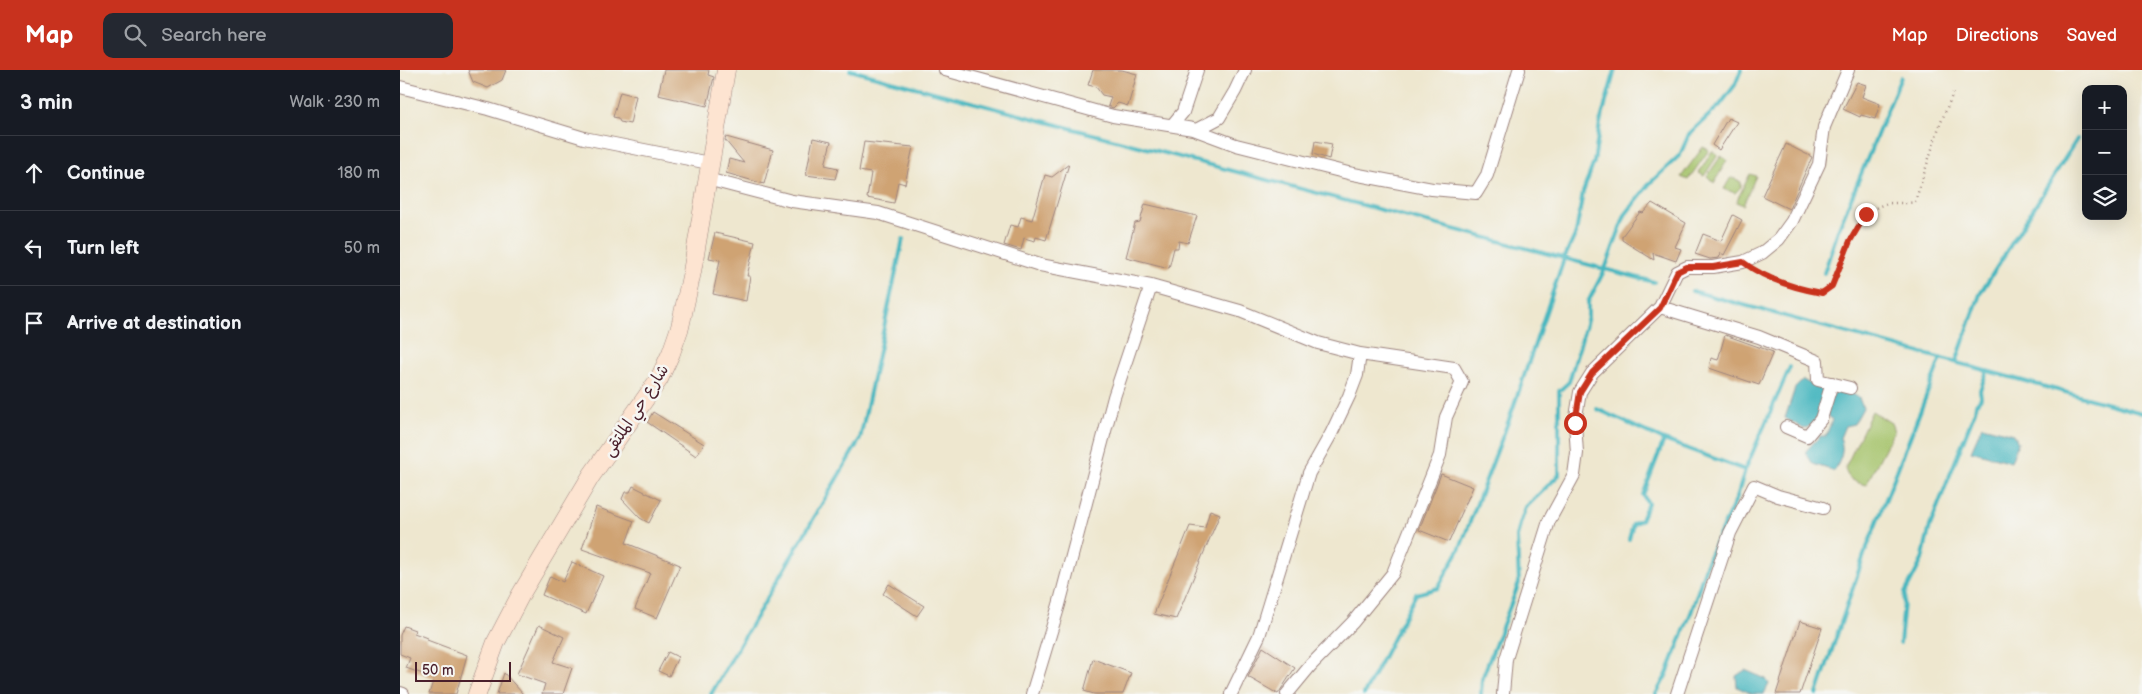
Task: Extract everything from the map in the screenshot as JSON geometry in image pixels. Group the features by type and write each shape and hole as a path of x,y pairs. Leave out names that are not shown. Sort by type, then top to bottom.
{"street":[{"name":"شارع حي الملتقى","path":"477,694 496,642 521,594 591,476 659,379 671,353 680,327 692,272 726,70"},
{"path":"945,70 1113,116 1173,124 1196,130 1236,146 1348,173 1432,189 1476,193 1487,175 1518,70"},
{"path":"1173,124 1183,112 1197,70"},
{"path":"1196,130 1219,118 1245,70"},
{"path":"1503,694 1506,659 1549,521 1574,475 1577,453 1575,423 1580,392 1592,373 1660,308 1671,280 1681,269 1743,262 1770,247 1792,221 1819,164 1824,127 1848,70"},
{"path":"400,87 450,99 584,138 708,171 792,201 878,212 1040,265 1151,286 1240,311 1318,343 1360,354 1454,368 1462,382 1446,417 1440,455 1393,573 1353,622 1311,665 1287,694"},
{"path":"1032,694 1060,604 1114,397 1151,286"},
{"path":"1660,308 1759,337 1817,361 1818,380 1850,388"},
{"path":"1231,694 1260,636 1309,473 1331,434 1349,396 1360,354"},
{"path":"1786,427 1807,436 1821,419 1832,383"},
{"path":"1677,694 1730,533 1754,486 1778,496 1823,508"}],"path":[{"path":"1743,262 1758,274 1800,289 1822,293 1832,286 1850,241 1866,214 1886,203 1901,205 1916,202 1936,137 1954,93"}],"green space":[{"path":"1703,147 1709,150 1688,180 1681,177"},
{"path":"1712,151 1718,155 1704,176 1699,173"},
{"path":"1721,156 1727,160 1714,183 1707,176"},
{"path":"1750,174 1756,176 1743,205 1736,202"},
{"path":"1731,177 1741,182 1741,187 1735,193 1724,189"},
{"path":"1872,411 1891,423 1894,431 1866,485 1850,478 1845,468"}],"water":[{"path":"1803,380 1822,390 1824,401 1815,423 1804,429 1785,418 1795,388"},
{"path":"1837,389 1848,391 1859,398 1863,408 1854,424 1845,426 1840,438 1842,455 1834,471 1813,464 1805,452 1820,436 1826,436 1832,420 1826,413 1831,398"},
{"path":"1982,426 2014,434 2018,443 2011,462 1971,451"},
{"path":"1745,670 1766,679 1769,684 1764,694 1752,694 1737,687 1736,676"}],"building":[{"path":"468,70 506,70 502,80 488,88 473,82"},
{"path":"664,70 709,70 708,75 714,77 707,106 658,95"},
{"path":"1093,70 1122,70 1137,74 1128,106 1118,103 1113,108 1108,106 1111,97 1102,95 1096,87 1088,85"},
{"path":"1857,82 1866,85 1862,97 1880,104 1875,119 1861,115 1860,117 1843,109"},
{"path":"620,92 636,96 630,124 620,122 618,118 613,117"},
{"path":"1728,118 1737,122 1719,150 1712,145"},
{"path":"726,137 773,150 764,184 726,173 729,159 744,163 725,140"},
{"path":"813,138 831,142 825,165 838,168 835,179 806,175"},
{"path":"1315,141 1332,144 1329,159 1313,154"},
{"path":"864,142 913,147 905,184 898,182 894,203 867,198 871,173 859,171"},
{"path":"1786,144 1812,157 1789,209 1762,196"},
{"path":"1069,164 1046,240 1036,237 1035,241 1024,238 1021,250 1004,245 1010,225 1018,227 1021,217 1032,220 1045,175 1052,177"},
{"path":"1652,203 1686,223 1675,247 1681,249 1676,261 1653,253 1654,260 1622,240 1622,236 1640,212 1643,213"},
{"path":"1145,204 1197,216 1188,243 1179,241 1178,248 1174,248 1169,268 1126,257 1135,223 1140,222"},
{"path":"1733,215 1742,220 1724,255 1721,253 1719,258 1710,259 1695,254 1703,234 1721,241"},
{"path":"715,233 755,242 747,276 750,276 746,301 713,294 720,260 709,258"},
{"path":"1725,335 1773,352 1759,385 1709,368 1711,358 1718,360"},
{"path":"653,412 704,444 696,456 647,422"},
{"path":"1441,474 1473,487 1449,542 1419,530"},
{"path":"633,486 661,500 649,523 640,518 622,499 625,492 630,492"},
{"path":"596,507 634,521 626,543 680,565 657,618 635,609 650,573 582,549"},
{"path":"1210,510 1220,514 1176,619 1154,614 1190,526 1205,528"},
{"path":"572,562 603,576 586,614 542,595 550,576 563,582"},
{"path":"889,584 924,606 917,616 883,594"},
{"path":"1800,621 1822,628 1800,694 1776,694"},
{"path":"539,625 564,637 553,662 572,668 563,694 542,694 545,684 517,674"},
{"path":"404,626 415,630 414,633 427,638 427,640 467,655 456,694 429,694 434,678 406,668 410,658 400,654 400,635"},
{"path":"1263,647 1295,668 1278,694 1248,677"},
{"path":"668,652 678,657 669,676 658,671"},
{"path":"1093,659 1131,673 1123,694 1094,694 1084,691"},
{"path":"504,673 523,694 497,694"}],"waterway":[{"path":"850,70 1654,282"},
{"path":"1364,694 1416,594 1438,588 1460,548 1510,417 1564,259 1576,233 1583,192 1594,162 1600,123 1615,70"},
{"path":"1481,694 1482,679 1519,583 1517,537 1526,507 1559,475 1559,391 1569,382 1588,317 1588,302 1605,269 1625,215 1650,183 1680,155 1689,134 1720,105 1735,85 1741,70"},
{"path":"1824,273 1838,230 1901,77"},
{"path":"1956,362 1980,294 2077,139"},
{"path":"711,694 860,439 903,239"},
{"path":"1692,291 2142,413"},
{"path":"1817,694 1864,555 1941,358"},
{"path":"1597,409 1664,440 1745,470 1790,367"},
{"path":"1900,643 1905,593 1922,560 1930,526 1975,411 1976,404 1981,398 1980,390 1987,371"},
{"path":"1629,539 1633,524 1641,520 1648,503 1643,495 1664,440"},
{"path":"1656,694 1667,674 1692,610 1708,559 1737,497 1745,470"}],"route":[{"path":"1575,423 1580,392 1592,373 1660,308 1671,280 1681,269 1692,266 1713,267 1743,262 1758,274 1800,289 1822,293 1832,286 1850,241 1866,214"}]}
